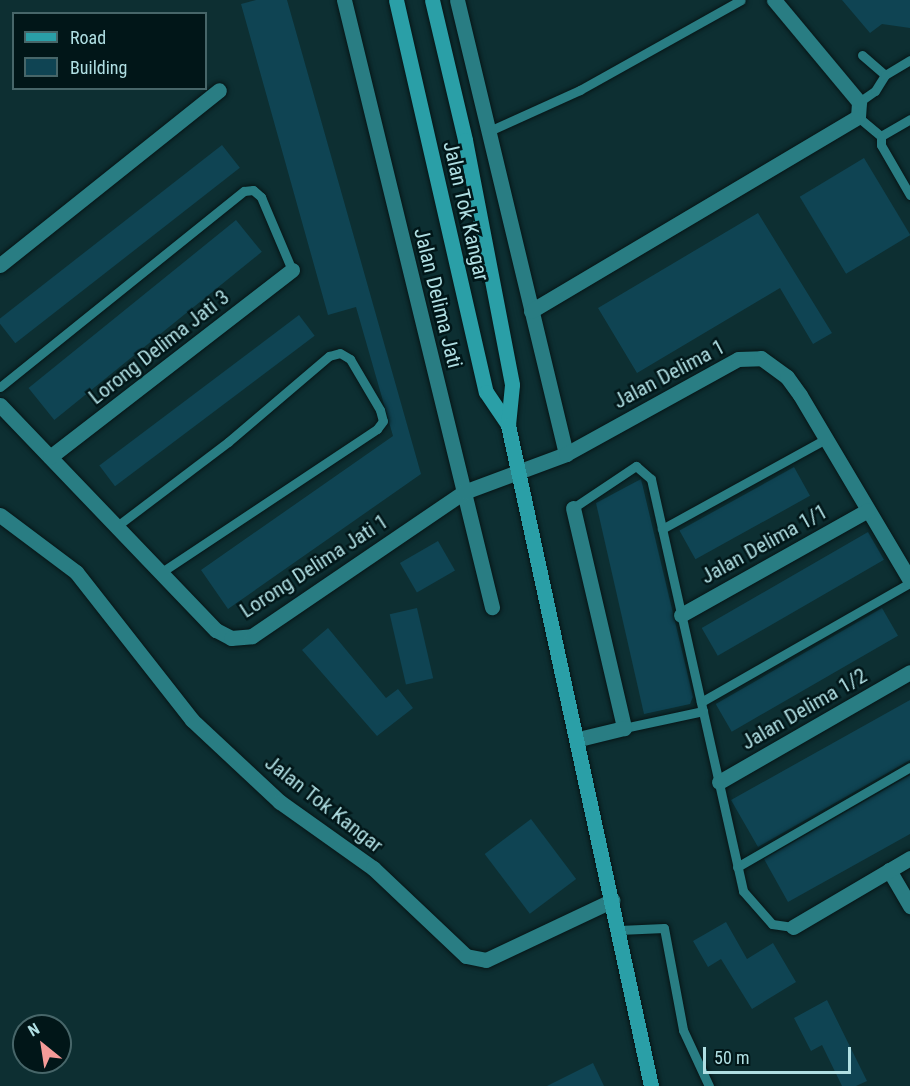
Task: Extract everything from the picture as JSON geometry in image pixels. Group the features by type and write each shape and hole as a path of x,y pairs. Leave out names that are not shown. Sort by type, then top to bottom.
{"main road":[{"name":"Jalan Tok Kangar","path":"396,0 486,392 508,425"},
{"name":"Jalan Tok Kangar","path":"432,0 465,140 512,385 508,425 579,739 651,1086"}],"street":[{"name":"Jalan Delima Jati","path":"344,0 492,607"},
{"path":"457,0 566,454"},
{"path":"531,311 858,110 774,0"},
{"path":"0,265 219,90"},
{"path":"465,140 487,132"},
{"name":"Lorong Delima Jati 3","path":"50,457 292,270"},
{"name":"Jalan Delima 1","path":"519,472 566,454 738,359 761,358 787,377 910,582"},
{"name":"Lorong Delima Jati 1","path":"0,405 216,630 231,638 252,636 464,492 519,472"},
{"path":"573,508 624,728 579,739"},
{"name":"Jalan Delima 1/1","path":"681,615 868,510"},
{"name":"Jalan Tok Kangar","path":"0,516 76,572 192,720 280,802 373,868 465,956 486,960 613,900"},
{"name":"Jalan Delima 1/2","path":"719,782 910,672"},
{"path":"793,927 910,858"},
{"path":"889,870 910,906"}],"lane":[{"path":"487,132 580,90 741,0"},
{"path":"862,55 885,75"},
{"path":"910,60 885,75 875,91 858,110 881,136 881,145 910,195"},
{"path":"881,136 910,119"},
{"path":"0,387 244,191 253,190 261,197 292,270"},
{"path":"117,525 228,442 328,356 340,353 350,359 380,410 383,421 377,429 162,572"},
{"path":"662,530 826,439"},
{"path":"573,508 636,466 651,479 743,891 772,924 793,927"},
{"path":"624,728 702,706 910,582"},
{"path":"737,867 910,767"},
{"path":"619,930 664,928 683,1030 709,1086"}],"building":[{"path":"256,0 287,0 421,474 228,609 201,570 393,436 356,307 328,315 241,4"},
{"path":"842,0 910,0 910,28 882,24 870,33"},
{"path":"222,145 240,168 15,343 0,324 0,318"},
{"path":"864,158 910,235 846,274 800,197"},
{"path":"758,213 832,333 813,344 780,288 637,373 598,308"},
{"path":"236,220 262,252 54,420 29,388"},
{"path":"299,315 315,336 115,486 99,465"},
{"path":"794,467 810,496 695,559 679,531"},
{"path":"641,479 693,697 690,704 644,714 596,503"},
{"path":"868,532 884,560 718,656 702,628"},
{"path":"438,541 455,570 417,592 400,563"},
{"path":"417,608 433,678 406,684 390,614"},
{"path":"882,608 898,636 732,732 716,704"},
{"path":"328,628 386,698 398,689 413,708 377,736 302,650"},
{"path":"910,700 910,760 758,847 731,800"},
{"path":"910,775 910,834 788,902 764,859"},
{"path":"531,819 576,879 530,914 485,854"},
{"path":"726,922 747,959 773,943 796,982 752,1009 721,959 708,967 693,941"},
{"path":"827,1000 867,1081 856,1086 842,1086 822,1045 811,1051 794,1018"},
{"path":"593,1063 604,1086 547,1086"}]}
